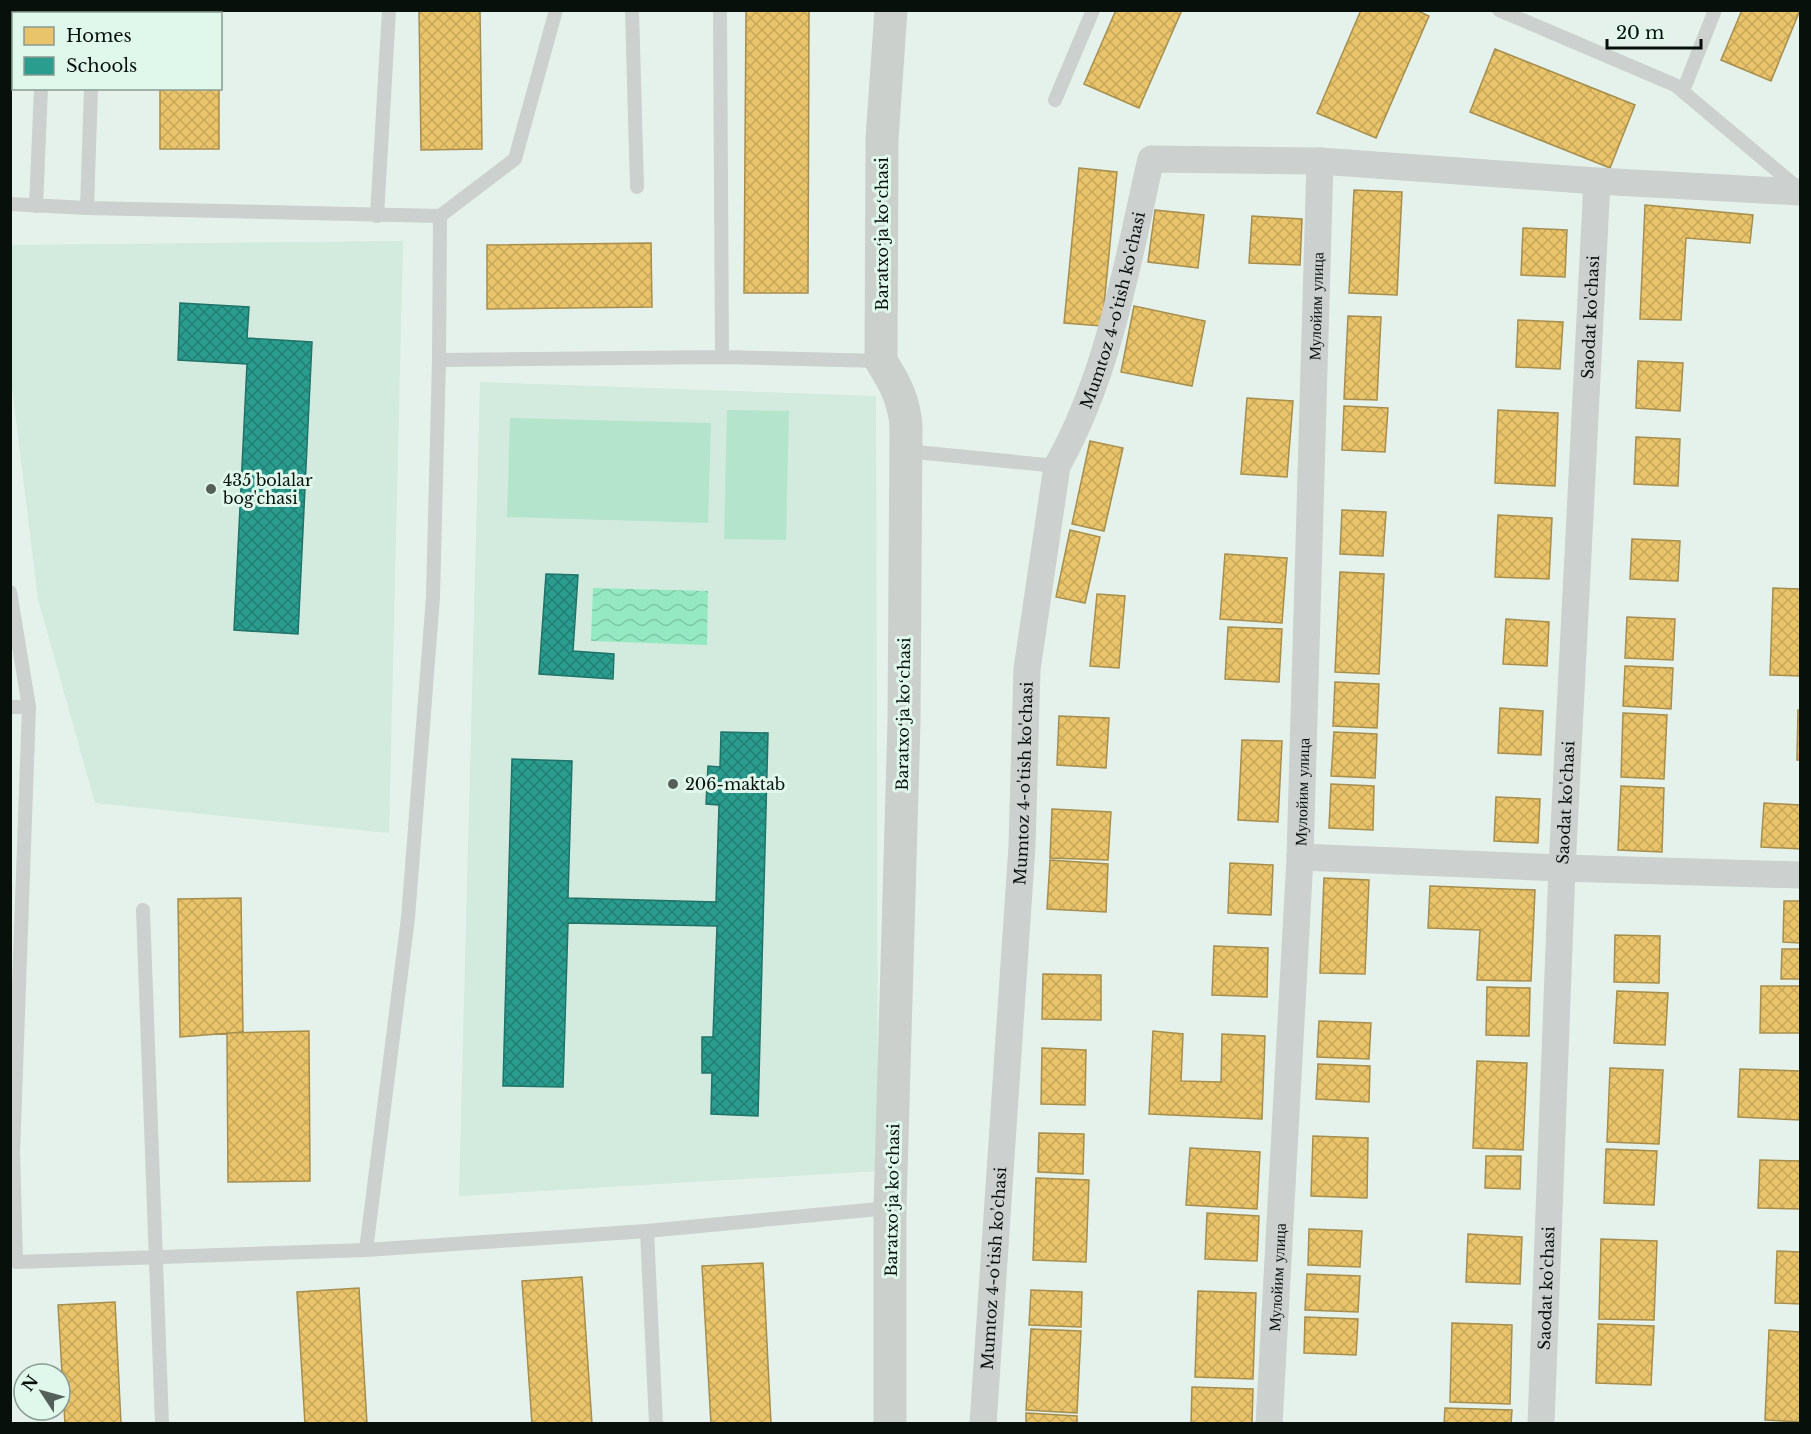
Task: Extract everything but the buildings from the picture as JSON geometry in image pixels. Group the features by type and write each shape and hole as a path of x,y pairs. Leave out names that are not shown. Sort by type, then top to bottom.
{"street":[{"name":"Baratxoʻja koʻchasi","path":"890,1424 890,1208 904,722 906,451 906,417 903,406 896,383 881,362 882,139 891,10"},
{"name":"Mumtoz 4-o'tish ko'chasi","path":"983,1424 1022,846 1027,669 1057,466 1073,439 1112,335 1151,159 1320,161"},
{"path":"1320,161 1597,182 1800,191"},
{"name":"Мулойим улица","path":"1269,1424 1300,857 1320,161"},
{"name":"Saodat ko'chasi","path":"1541,1424 1562,868 1597,182"},
{"path":"1300,857 1800,875"}],"lane":[{"path":"377,216 389,10"},
{"path":"10,204 87,208 440,216 514,159 556,10"},
{"path":"632,10 637,188"},
{"path":"720,10 722,357"},
{"path":"1055,100 1093,10"},
{"path":"1499,10 1675,84 1800,191"},
{"path":"1683,91 1715,10"},
{"path":"36,206 41,90"},
{"path":"87,208 91,90"},
{"path":"366,1250 408,918 433,597 440,216"},
{"path":"439,360 722,357 881,362"},
{"path":"906,451 1057,466"},
{"path":"10,592 29,708 12,1152 13,1262 366,1250 647,1231 890,1208"},
{"path":"10,707 29,708"},
{"path":"143,910 154,1258 162,1424"},
{"path":"647,1231 656,1424"}],"shaded area":[{"name":"435 bolalar bog'chasi","path":"403,241 389,833 95,803 38,599 11,379 10,245"},
{"name":"206-maktab","path":"480,382 876,396 878,1171 459,1196"},
{"path":"727,410 789,411 786,540 724,539"},
{"path":"510,418 711,423 708,523 507,517"}],"water":[{"path":"593,588 708,591 707,645 591,641"}],"place":[{"name":"435 bolalar bog'chasi","path":"211,489"},
{"name":"206-maktab","path":"673,784"}]}
